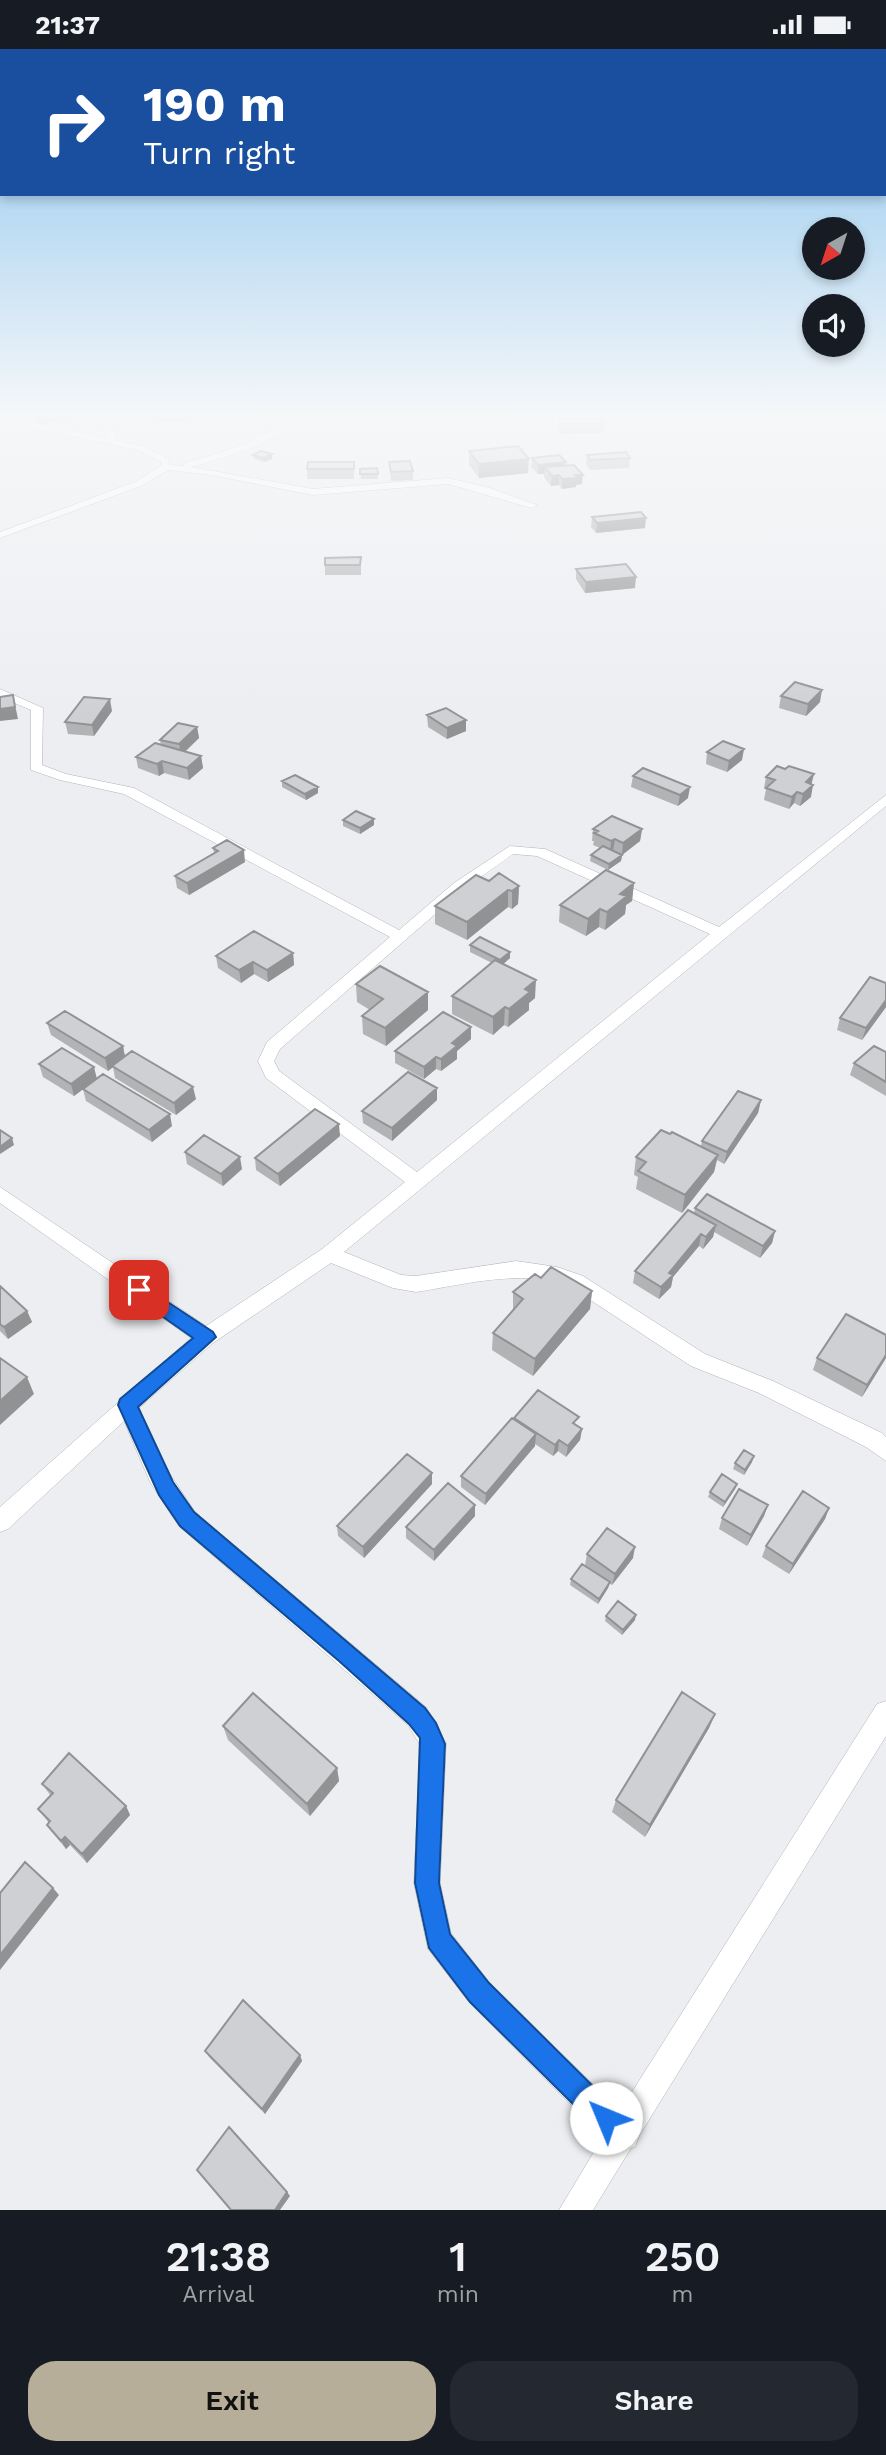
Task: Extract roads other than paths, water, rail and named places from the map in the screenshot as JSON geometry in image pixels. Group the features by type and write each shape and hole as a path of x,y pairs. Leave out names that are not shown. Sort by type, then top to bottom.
{"street":[{"path":"0,535 60,513"},
{"path":"0,693 37,708 36,767 43,773 129,790 401,937"},
{"path":"0,1523 127,1405 206,1337 329,1254 886,799"},
{"path":"418,1182 272,1074 266,1061 273,1046 459,886 510,850 524,848 540,852 722,934"},
{"path":"0,1194 206,1337"},
{"path":"329,1254 400,1283 416,1284 516,1269 550,1272 576,1281 698,1360 766,1387 874,1440 886,1451"},
{"path":"127,1405 158,1475 187,1519 347,1654 417,1716 428,1731 433,1744 427,1883 438,1939 480,1992 624,2136"},
{"path":"575,2210 624,2136 886,1713"}]}
